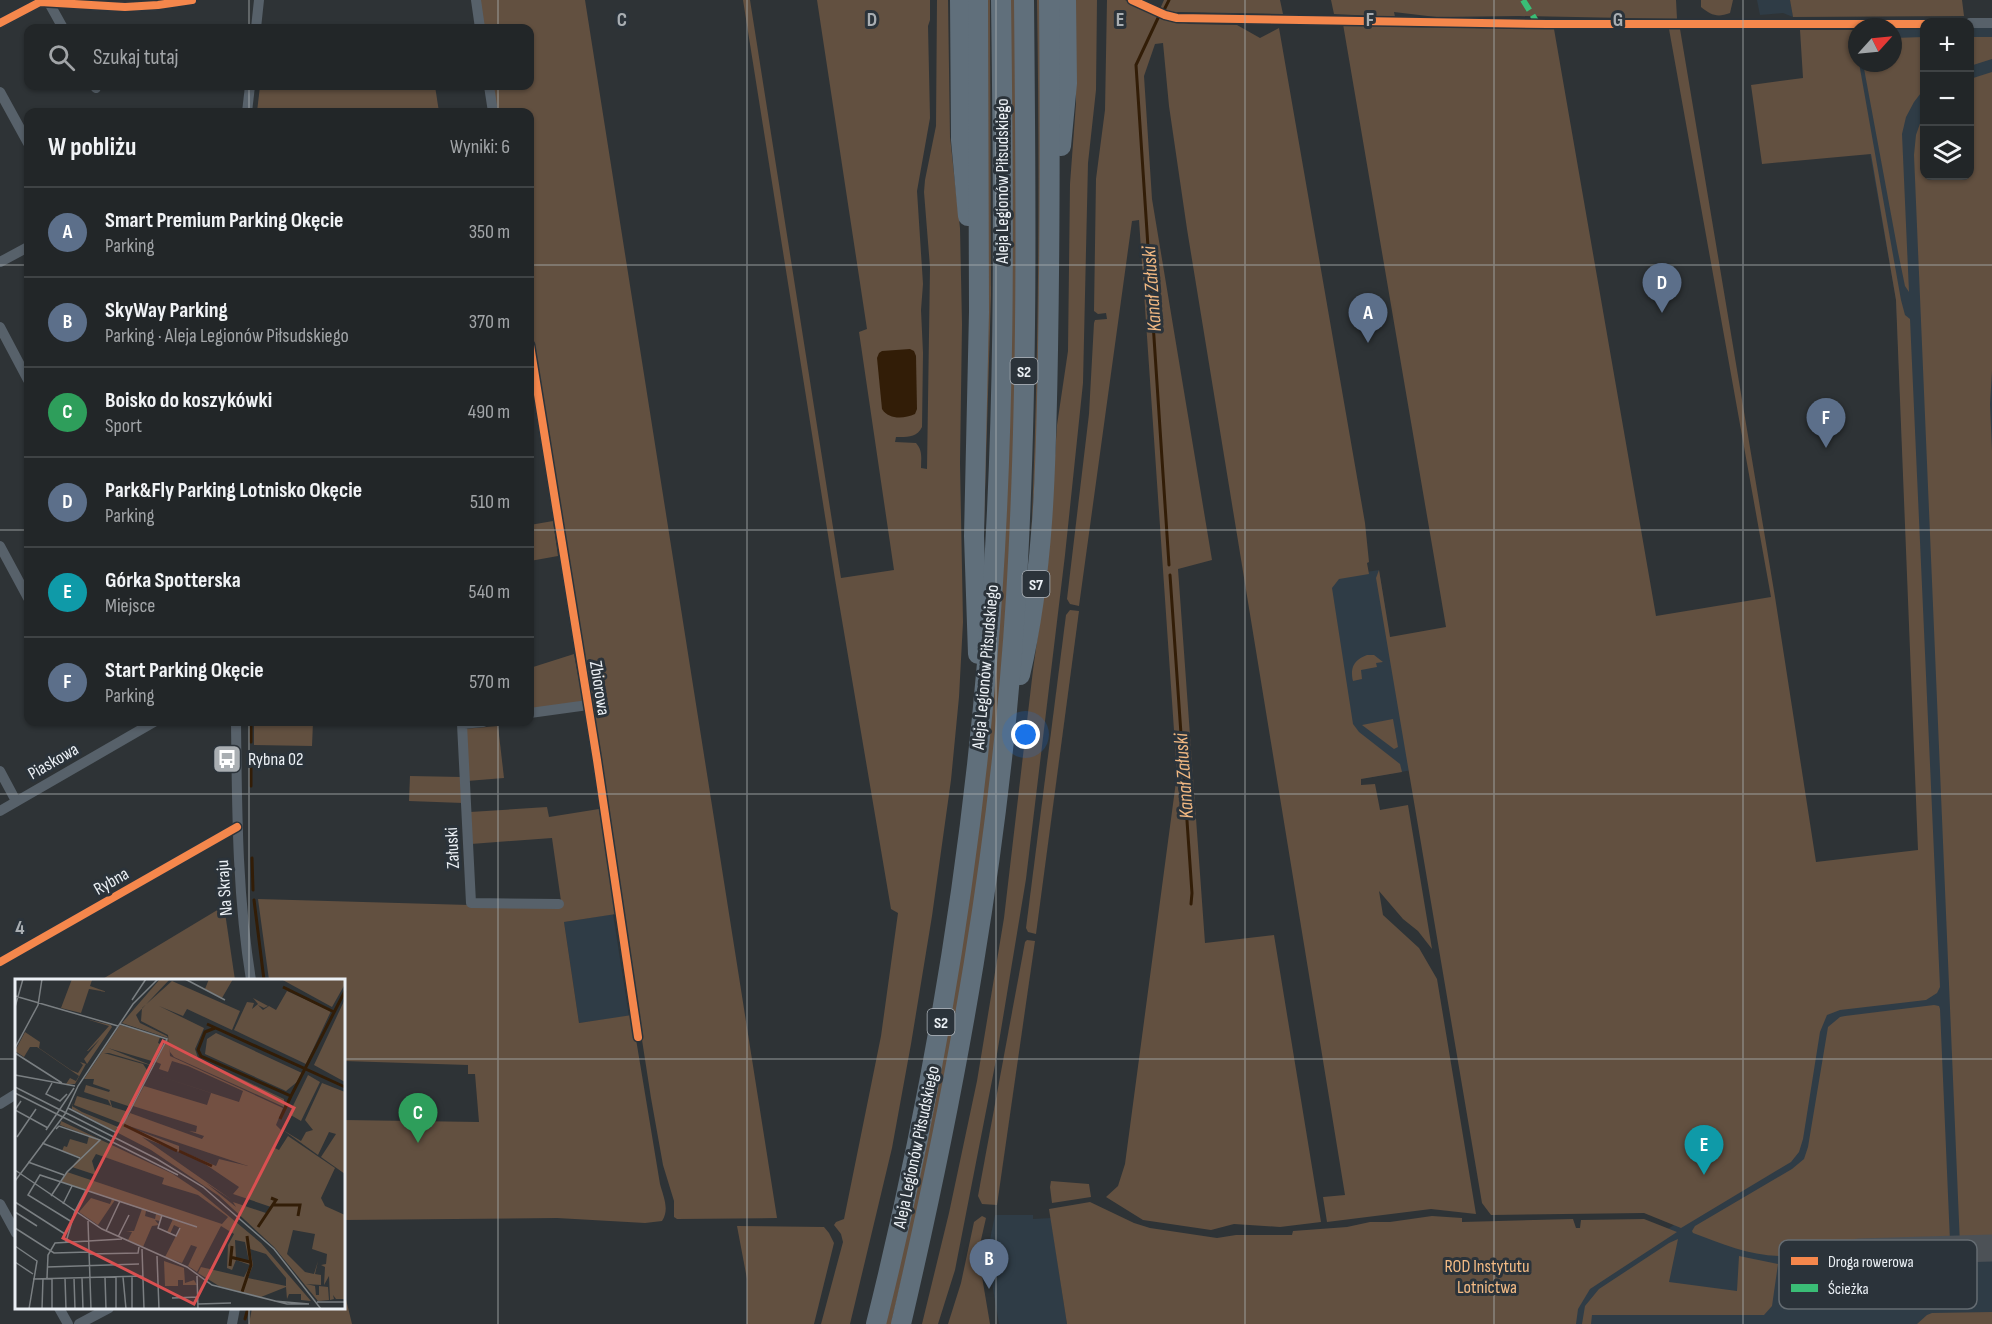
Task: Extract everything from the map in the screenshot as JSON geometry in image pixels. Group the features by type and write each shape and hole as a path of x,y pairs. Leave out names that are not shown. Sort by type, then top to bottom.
{"highway":[{"path":"960,0 961,140 979,312"},
{"path":"978,0 979,312 974,592 982,715"},
{"name":"Aleja Legionów Piłsudskiego","path":"876,1324 907,1192 941,1023 963,880 982,715 993,591 1000,435 1003,310 1001,0"},
{"name":"Aleja Legionów Piłsudskiego","path":"901,1324 952,1091 981,923 1004,741 1016,598 1024,435 1026,238 1024,0"},
{"name":"S7","path":"1004,741 1027,644 1042,529 1047,425 1050,220 1049,0"},
{"path":"1050,220 1060,156 1067,83 1066,0"}],"street":[{"path":"0,23 43,1 125,7 192,0"},
{"path":"256,24 259,0"},
{"path":"476,0 479,24"},
{"path":"1132,0 1177,18 1547,24 1920,24"},
{"path":"43,1 60,24"},
{"path":"1974,23 1992,23"},
{"path":"247,108 250,90"},
{"path":"490,90 492,108"},
{"path":"0,92 24,136"},
{"path":"0,262 24,249"},
{"path":"0,327 24,372"},
{"name":"Zbiorowa","path":"534,370 638,1037"},
{"path":"0,546 24,591"},
{"path":"534,713 588,705"},
{"name":"Piaskowa","path":"0,811 147,726"},
{"name":"Na Skraju","path":"236,726 240,900 251,979"},
{"name":"Załuski","path":"462,726 471,903 560,904"},
{"path":"0,771 16,801"},
{"name":"Rybna","path":"0,962 237,827"},
{"path":"0,1104 15,1095"},
{"path":"0,1204 15,1228"},
{"path":"60,1309 68,1324"},
{"path":"79,1324 107,1309"},
{"path":"232,1324 235,1309"}],"shaded area":[{"path":"1757,0 1790,0 1793,17 1783,13 1760,15"},
{"path":"1974,28 1992,28 1992,1324 1568,1324 1573,1290 1795,1147 1817,1006 1925,993 1896,300 1855,72 1902,72 1902,29 1920,29 1920,180 1974,180"},
{"path":"910,349 916,356 917,409 911,416 893,417 882,409 877,358 882,351"},
{"path":"1379,570 1412,770 1361,779 1328,578"},
{"path":"613,914 629,1016 579,1023 564,922"},
{"path":"995,1215 1033,1215 1033,1219 1051,1218 1067,1324 999,1324 987,1254"}],"green space":[{"path":"480,0 585,0 777,1218 677,1219 674,1217 674,1201 663,1165 651,1098 534,343 534,108 496,108 494,90 534,90 534,24 483,24"},
{"path":"743,0 750,0 841,578 894,570 859,332 867,329 817,0 930,0 928,26 930,118 917,191 923,284 921,310 922,427 914,435 896,437 895,442 916,443 921,452 921,468 927,469 930,267 924,192 936,126 937,0 948,0 950,137 960,228 962,324 960,463 963,622 959,697 951,780 911,1044 892,1148 850,1324 821,1324 843,1242 841,1234 834,1225 844,1219 881,1036 898,913 891,909 835,579"},
{"path":"984,0 990,0 991,295 983,559"},
{"path":"1010,0 1016,0 1016,338 1007,591 996,728 977,888 942,1099 892,1324 885,1324 921,1171 942,1064 975,852"},
{"path":"1037,0 1042,0 1042,354 1030,562 1038,281"},
{"path":"1076,0 1097,0 1096,90 1088,163 1083,383 1065,555 1026,879 996,1060 955,1270 938,1324 922,1324 949,1213 977,1081 1004,918 1048,562 1057,425 1068,351 1070,184 1076,103"},
{"path":"1107,0 1125,0 1166,19 1189,24 1237,25 1260,38 1279,28 1365,523 1369,574 1339,579 1332,588 1353,724 1359,732 1400,764 1402,772 1361,779 1361,785 1375,784 1380,810 1408,805 1432,949 1418,931 1403,919 1379,891 1383,915 1419,948 1437,979 1476,1214 1431,1209 1327,1222 1323,1197 1345,1195 1187,229 1169,106 1163,43 1155,44 1144,76 1152,199 1212,560 1178,569 1205,943 1274,935 1321,1222 1280,1227 1234,1224 1211,1230 1143,1220 1106,1197 1118,1186 1125,1164 1177,774 1139,220 1132,221 1079,606 1070,604 1067,599 1089,414 1094,323 1095,320 1107,319 1106,313 1098,314 1094,311 1096,179 1105,110"},
{"path":"1164,0 1280,0 1283,14 1178,12 1169,14 1160,9"},
{"path":"1331,0 1676,0 1677,19 1436,17 1394,12 1395,17 1334,14"},
{"path":"1701,0 1733,0 1730,13 1718,15 1711,14 1701,7"},
{"path":"1790,0 1962,0 1964,16 1793,17"},
{"path":"1343,24 1554,29 1656,616 1771,597 1669,29 1680,29 1775,597 1816,862 1918,850 1896,300 1871,154 1762,164 1751,85 1803,78 1800,30 1848,30 1848,72 1861,72 1901,300 1905,315 1910,319 1940,987 1937,993 1926,1000 1840,1010 1827,1015 1820,1032 1799,1152 1791,1162 1681,1228 1644,1213 1491,1215 1482,1203 1376,578 1379,570 1390,637 1446,627"},
{"path":"1920,37 1920,94 1906,117 1902,134 1909,292 1905,286 1898,252 1865,72 1902,72 1902,38"},
{"path":"1974,37 1992,37 1992,59 1974,65"},
{"path":"1992,72 1992,371 1990,404 1992,451 1992,1244 1977,1244 1977,1240 1960,1240 1914,155 1920,124 1920,180 1974,180 1974,78"},
{"path":"260,90 436,90 438,108 257,108"},
{"path":"553,521 558,556 534,560 534,524"},
{"path":"1070,610 1079,611 1036,934 1028,932 1026,928 1066,615"},
{"path":"574,654 583,701 534,710 534,667"},
{"path":"1367,655 1374,655 1383,662 1376,663 1377,667 1361,670 1362,679 1353,681 1354,665"},
{"path":"1393,719 1398,747 1394,749 1362,725"},
{"path":"254,726 313,726 312,746 254,745"},
{"path":"498,726 504,778 467,781 464,729"},
{"path":"410,776 462,777 463,803 409,801"},
{"path":"547,807 549,817 599,809 616,914 564,922 579,1023 632,1015 665,1202 662,1221 645,1223 557,1218 345,1220 345,1120 479,1122 475,1074 468,1074 468,1065 345,1061 345,979 269,979 258,899 469,905 561,901 552,838 471,844 470,812"},
{"path":"224,906 235,979 103,979"},
{"path":"1027,940 1035,941 997,1205 982,1204 978,1196"},
{"path":"1939,1006 1950,1240 1779,1240 1779,1256 1746,1251 1693,1233 1695,1226 1792,1169 1804,1159 1828,1027 1840,1017"},
{"path":"1051,1181 1089,1184 1091,1197 1052,1203"},
{"name":"ROD Instytutu Lotnictwa","path":"1090,1202 1150,1228 1217,1238 1236,1235 1292,1235 1293,1231 1347,1227 1370,1222 1390,1222 1432,1216 1462,1218 1462,1222 1573,1219 1576,1228 1580,1228 1581,1220 1644,1219 1677,1232 1590,1289 1578,1309 1576,1324 1067,1324 1049,1209"},
{"path":"982,1216 986,1218 978,1253 990,1324 948,1324 961,1283 974,1222"},
{"path":"737,1226 824,1227 829,1233 834,1243 814,1324 747,1324 747,1279"},
{"path":"1678,1239 1669,1282 1737,1291 1739,1256 1778,1264 1772,1306 1764,1315 1592,1315 1591,1324 1582,1324 1585,1306 1599,1289"},
{"path":"345,1295 352,1324 249,1324 252,1309 345,1309"},
{"path":"1992,1312 1992,1324 1917,1324 1932,1313"}],"waterway":[{"name":"Kanał Załuski","path":"1164,10 1169,0"},
{"name":"Kanał Załuski","path":"1158,18 1136,65 1169,565"},
{"name":"Kanał Załuski","path":"1170,575 1191,904"},
{"path":"251,726 251,742"},
{"path":"251,755 251,786"},
{"path":"252,858 253,890"},
{"path":"254,900 264,979"},
{"path":"245,1319 248,1309"}],"taxiway":[{"path":"1977,1248 1992,1248"}],"marked path":[{"path":"1523,0 1538,24"}],"cycle path":[{"path":"0,23 40,2 125,7 192,0"},
{"path":"1132,0 1177,18 1547,24 1920,24"},
{"path":"534,370 597,760 638,1037"},
{"path":"0,962 237,827"}],"place":[{"name":"Park&Fly Parking Lotnisko Okęcie","path":"1662,313"},
{"name":"Smart Premium Parking Okęcie","path":"1368,343"},
{"name":"Start Parking Okęcie","path":"1826,448"},
{"name":"Rybna 02","path":"227,759"},
{"name":"Boisko do koszykówki","path":"418,1143"},
{"name":"Górka Spotterska","path":"1704,1175"},
{"name":"SkyWay Parking","path":"989,1289"}]}
